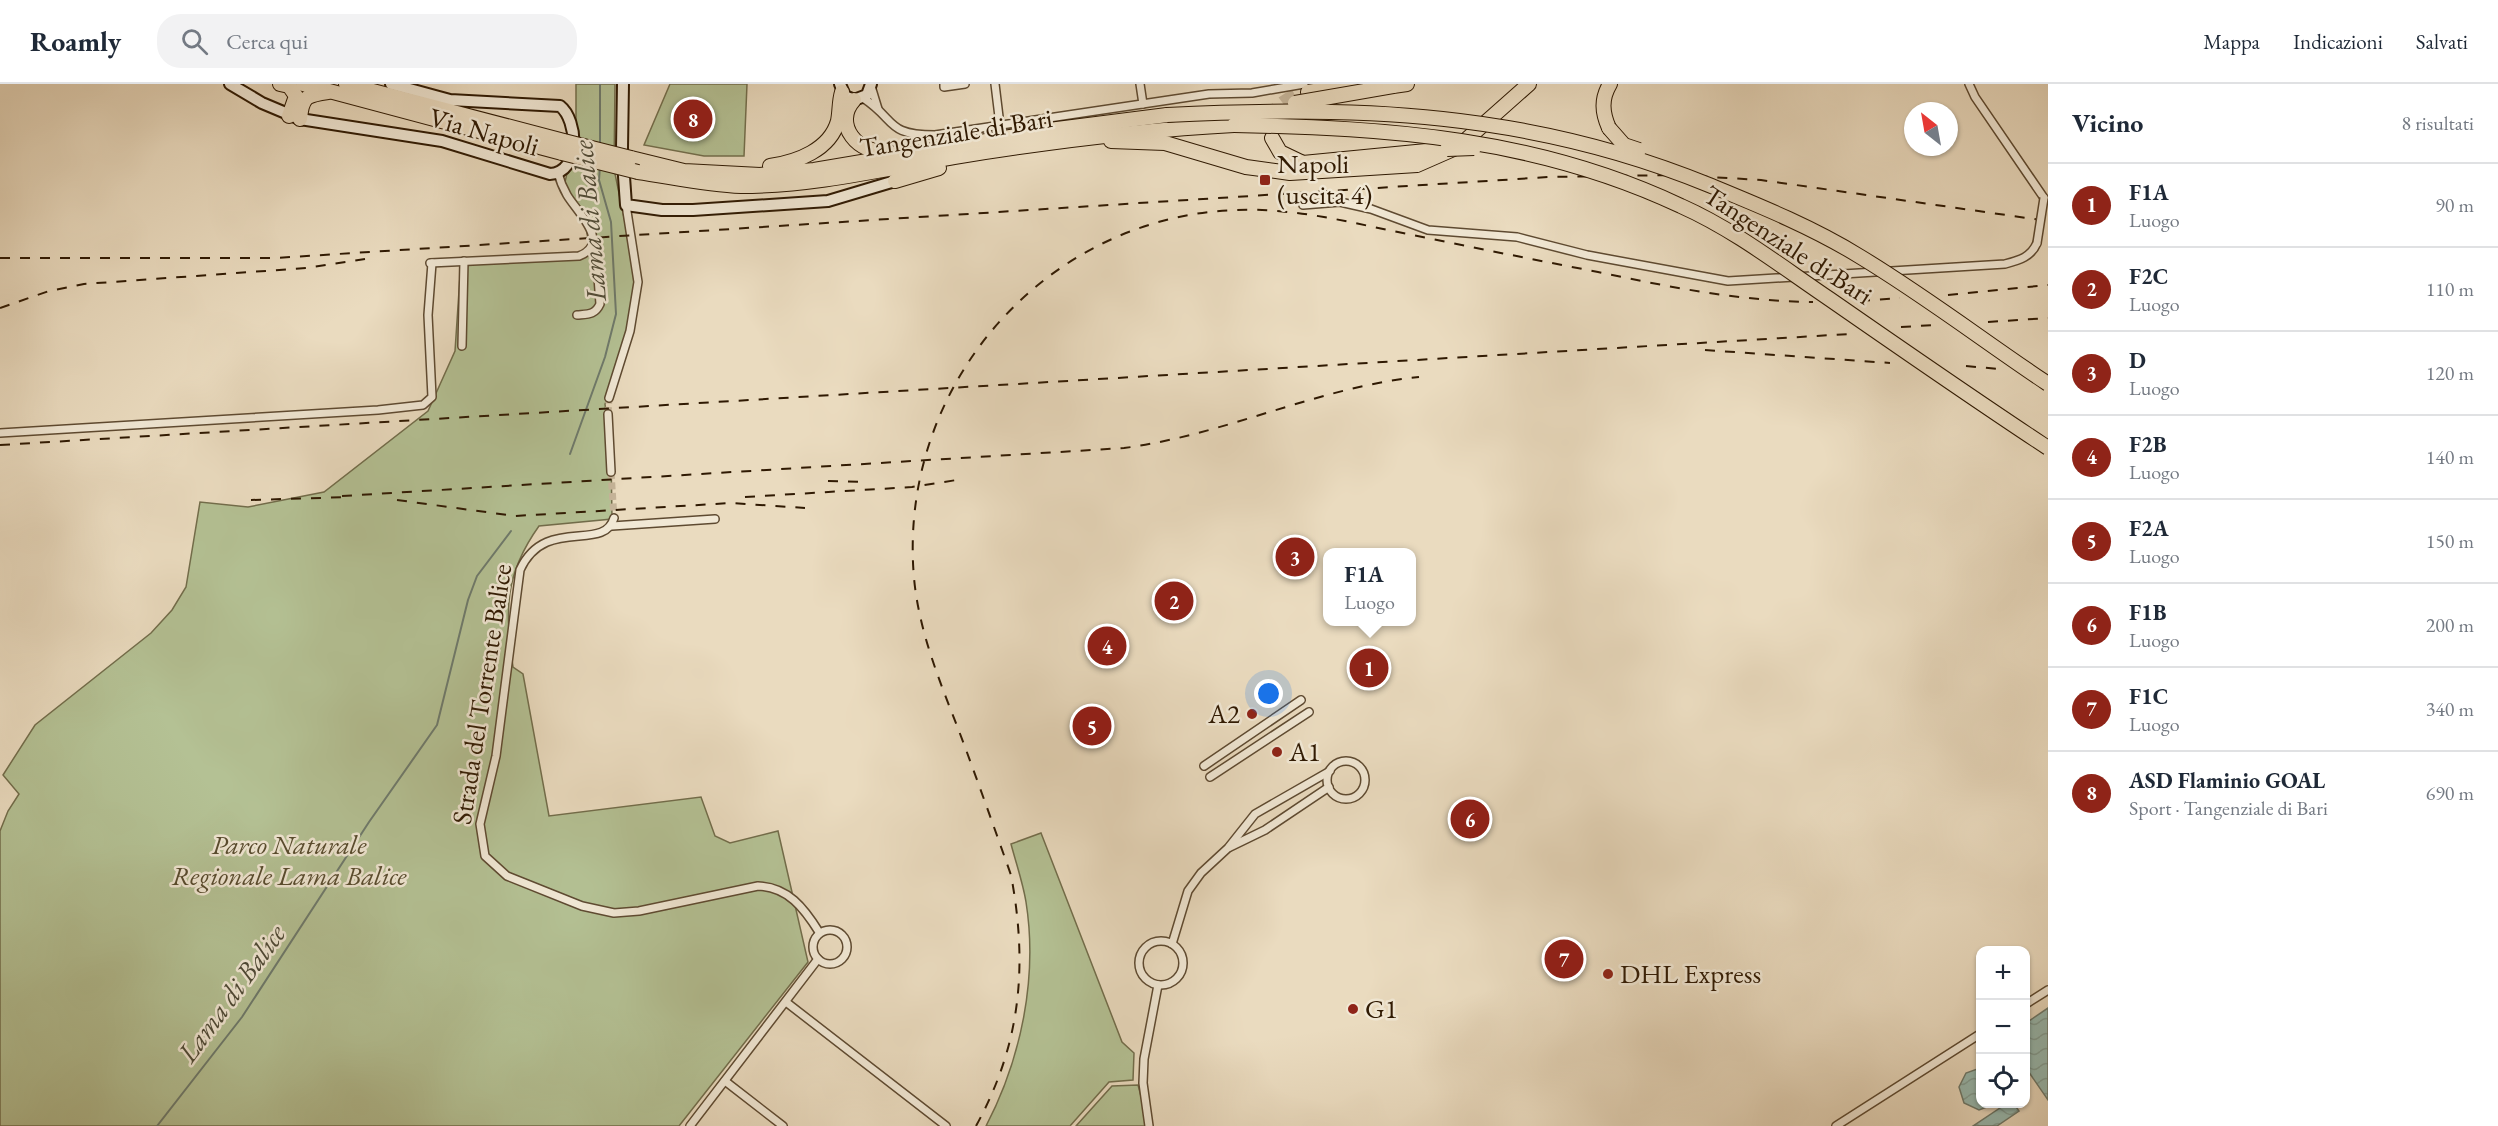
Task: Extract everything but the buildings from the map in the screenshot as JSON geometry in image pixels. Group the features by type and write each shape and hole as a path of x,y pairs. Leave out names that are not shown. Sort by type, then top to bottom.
{"highway":[{"path":"280,84 289,86 296,96 295,117"},
{"name":"Tangenziale di Bari","path":"303,84 563,147 631,158 684,171 760,175 814,170 1000,132 1167,115 1350,110 1444,118 1539,133 1613,151 1685,174 1759,204 1859,255 2048,384"},
{"name":"Tangenziale di Bari","path":"346,84 369,88 638,172 739,186 787,184 1077,137 1234,125 1395,131 1463,140 1535,154 1579,166 1638,188 1682,206 1741,238 2048,448"},
{"path":"1306,88 1356,84"},
{"path":"1077,137 1094,142 1165,143 1246,167 1269,171 1312,172 1417,165 1458,147 1529,84"},
{"path":"1610,84 1603,102 1603,115 1608,128 1624,146 1674,162 1685,174"},
{"path":"1167,115 1313,101 1400,85"},
{"path":"295,117 306,98 330,91"},
{"path":"850,94 845,114 846,123 854,139 867,150 878,153 1000,132"},
{"path":"704,172 736,166 770,166 806,156 823,144 834,130 850,94"},
{"path":"1272,138 1280,152 1303,163 1446,149 1535,154"},
{"path":"895,181 980,160 1023,146"}],"street":[{"name":"Via Napoli","path":"230,84 295,117 442,141 536,170 558,173 569,165 572,151 570,118 560,106 450,100 391,84"},
{"path":"609,398 630,331 638,282 626,205 622,158 623,84"},
{"path":"944,86 965,84"},
{"path":"995,84 1000,132"},
{"path":"1140,84 1143,104"},
{"path":"1250,84 1252,93"},
{"path":"1303,205 1340,202 1371,209 1428,230 1517,237 1587,255 1742,282 2006,264 2021,260 2033,253 2037,243 2044,198 1975,97 1969,84"},
{"path":"850,94 871,85 878,111"},
{"path":"850,94 878,111 888,124 901,131 917,135 935,135 1000,132 1143,104 1209,94 1306,88"},
{"path":"0,433 378,410 423,405 432,398 428,315 430,263 579,256 591,248 593,241 590,225 568,196 558,173"},
{"path":"626,205 662,210 693,210 828,201 895,181"},
{"path":"577,315 597,311 600,304 596,250 591,248"},
{"path":"462,346 464,261"},
{"path":"608,414 611,472"},
{"name":"Strada del Torrente Balice","path":"715,519 613,522 602,534 553,538 541,543 526,557 520,570 498,747 480,824 485,856 507,876 582,906 614,913 639,911 758,886 773,887 787,893 810,917 819,932"},
{"path":"1204,766 1301,700"},
{"path":"1210,777 1309,712"},
{"path":"1172,944 1188,891 1201,873 1228,848 1255,814 1330,771 1337,763 1348,761 1360,766 1365,780 1358,795 1348,799 1335,795 1329,787 1330,771"},
{"path":"1228,848 1274,824 1329,787"},
{"path":"837,930 847,944 844,956 835,963 818,959 812,946 819,932 837,930"},
{"path":"1166,941 1181,952 1182,970 1170,984 1158,985 1151,983 1141,974 1139,960 1141,953 1151,943 1166,941"},
{"path":"690,1126 818,959"},
{"path":"1149,1126 1143,1083 1144,1059 1158,985"},
{"path":"2030,1001 2048,990"},
{"path":"786,1002 946,1126"},
{"path":"1836,1126 1976,1037"},
{"path":"725,1081 783,1126"}],"green space":[{"name":"Parco Naturale Regionale Lama Balice","path":"576,84 615,84 614,169 635,271 634,310 620,370 605,404 611,453 612,519 539,526 519,561 510,594 508,610 513,667 523,674 549,816 701,797 715,836 730,843 778,831 808,962 679,1126 0,1126 0,831 8,811 19,794 3,775 35,725 151,633 172,610 186,587 200,502 248,507 324,492 428,411 455,351 461,261 572,255 589,248 586,225 563,191 576,133"},
{"path":"670,84 747,84 744,156 704,156 644,145"},
{"path":"1041,833 1122,1042 1134,1053 1133,1080 1109,1082 1070,1126 986,1126 1009,1073 1024,1017 1028,989 1030,960 1026,902 1011,844"},
{"path":"1138,1085 1149,1126 1076,1126 1112,1086"}],"water":[{"path":"2048,1008 2048,1100 2030,1074 2030,1020"},
{"path":"1976,1069 1976,1108 1984,1108 1979,1110 1964,1103 1959,1087 1966,1073"},
{"path":"2000,1108 2017,1108 2019,1111 1997,1126 1973,1126"}],"waterway":[{"name":"Lama di Balice","path":"600,84 600,146"},
{"name":"Lama di Balice","path":"570,454 605,357 616,314 611,222 599,180 600,166"},
{"name":"Lama di Balice","path":"157,1126 242,1017 369,822 437,725 468,600 477,576 511,531"}],"tunnel":[{"path":"1271,120 1280,105 1308,92"},
{"path":"608,414 609,398"},
{"path":"611,472 614,518"}],"railway":[{"path":"0,258 275,258 1549,177 1676,175 1761,180 2048,221"},
{"path":"976,1126 1003,1065 1017,1004 1019,941 1016,909 1011,875 938,675 920,618 914,578 916,502 934,431 966,366 1010,310 1066,265 1130,232 1201,213 1277,211 1308,214 1678,288 1758,299 1813,302"},
{"path":"0,308 49,291 84,284 306,268 365,259"},
{"path":"1948,295 2048,285"},
{"path":"1860,301 1900,298"},
{"path":"1988,322 2048,318"},
{"path":"1901,327 1936,325"},
{"path":"0,445 1849,334"},
{"path":"1705,350 1890,363"},
{"path":"1966,366 2000,369"},
{"path":"342,496 1124,448 1198,433 1344,390 1419,377"},
{"path":"745,497 912,487 963,479"},
{"path":"828,481 864,482"},
{"path":"251,500 350,497"},
{"path":"397,500 515,516 731,503 805,508"}],"place":[{"name":"ASD Flaminio GOAL","path":"693,119"},
{"name":"Napoli (uscita 4)","path":"1265,180"},
{"name":"D","path":"1295,557"},
{"name":"F2C","path":"1174,601"},
{"name":"F2B","path":"1107,646"},
{"name":"F1A","path":"1369,668"},
{"name":"A2","path":"1252,714"},
{"name":"F2A","path":"1092,726"},
{"name":"A1","path":"1277,752"},
{"name":"F1B","path":"1470,819"},
{"name":"F1C","path":"1564,959"},
{"name":"DHL Express","path":"1608,974"},
{"name":"G1","path":"1353,1009"}]}
